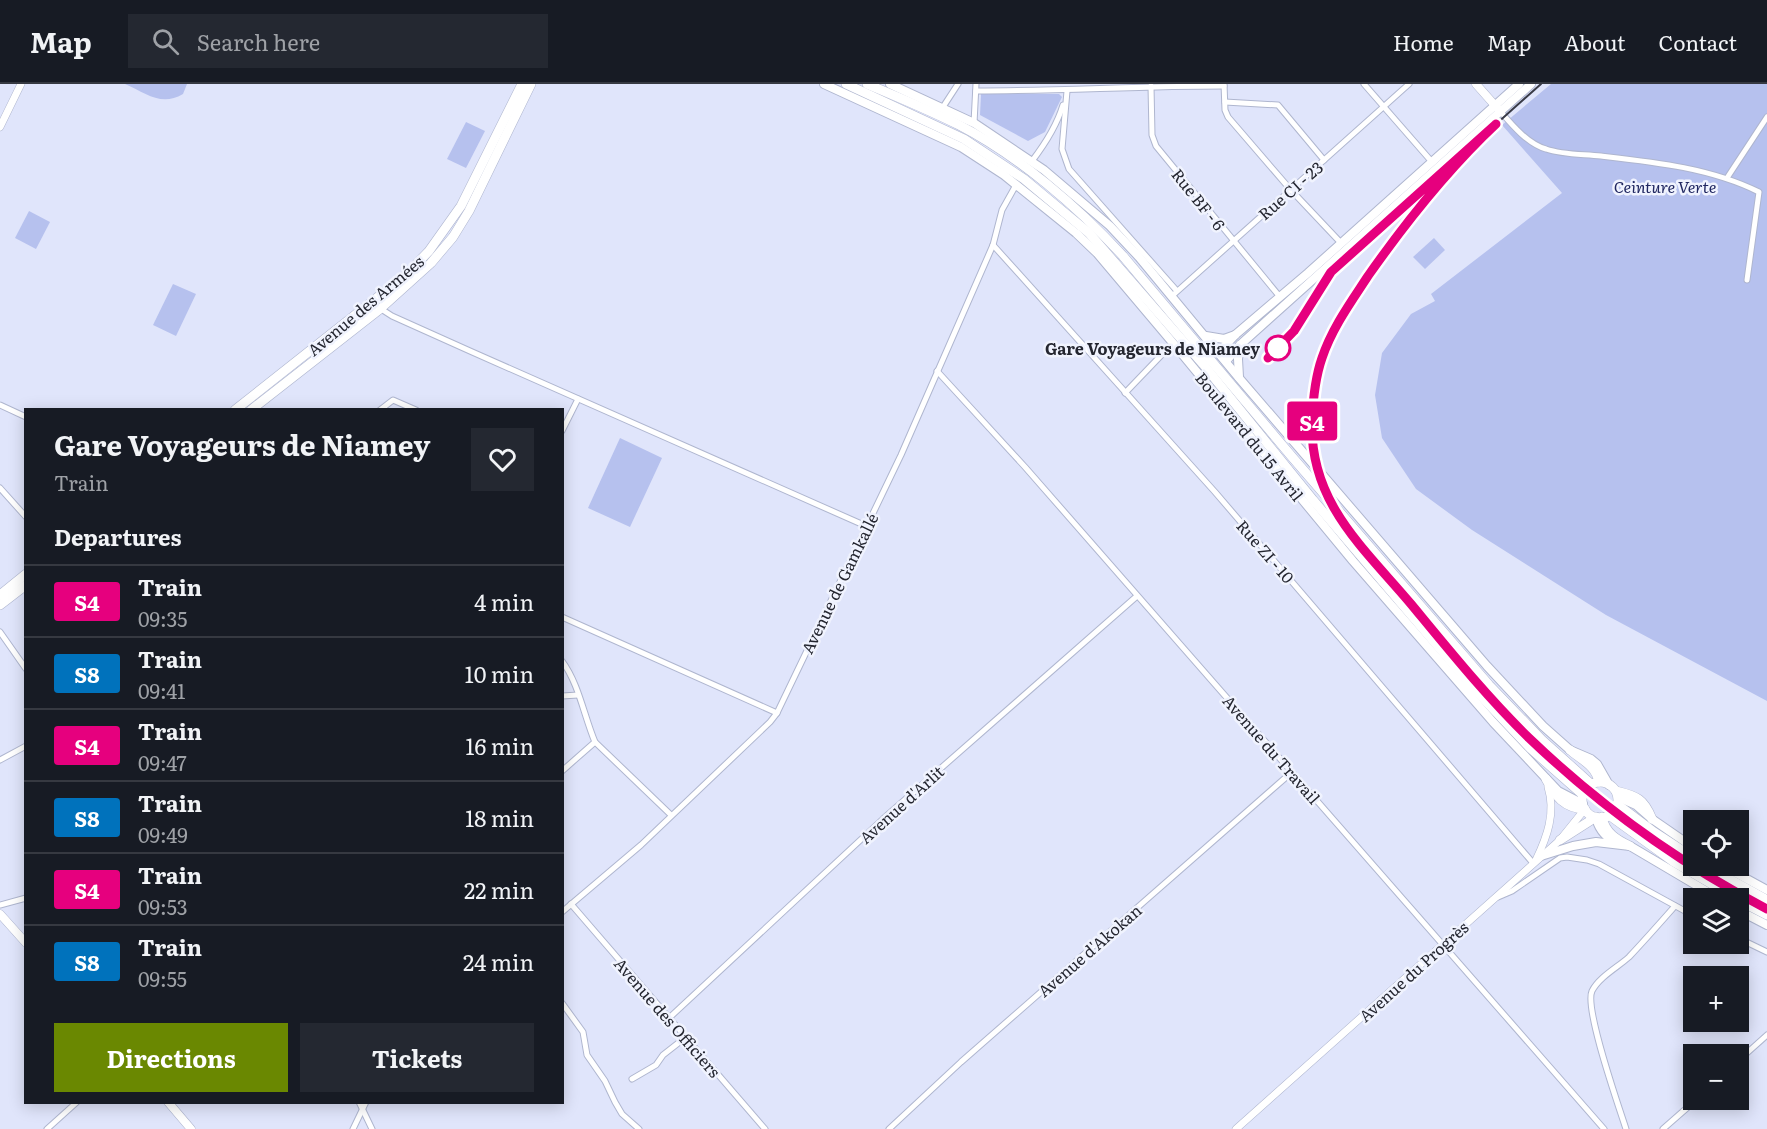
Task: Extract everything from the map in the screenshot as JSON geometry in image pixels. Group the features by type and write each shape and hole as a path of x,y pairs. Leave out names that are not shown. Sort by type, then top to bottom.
{"highway":[{"name":"Avenue des Armées","path":"241,408 407,274 429,251 461,206 522,84"},
{"name":"Avenue des Armées","path":"254,408 380,309 431,263 453,237 469,211 531,84"},
{"name":"Boulevard du 15 Avril","path":"846,84 964,139 1024,179 1089,234 1197,357 1313,500 1477,692 1584,803"},
{"name":"Boulevard du 15 Avril","path":"867,84 974,133 1033,174 1096,227 1489,685 1542,740 1595,783"},
{"path":"0,594 24,576"},
{"path":"0,605 24,587"},
{"path":"1545,778 1561,801 1574,807 1584,803 1595,783 1593,768 1570,750"},
{"path":"1595,783 1615,794 1654,832 1683,851"},
{"path":"1560,840 1601,817 1615,794"},
{"path":"1615,794 1634,796 1640,800 1647,807 1652,819"},
{"path":"1584,803 1601,817 1718,888"},
{"path":"1601,817 1611,834 1630,846"},
{"path":"1724,876 1767,900"},
{"path":"1749,905 1767,915"}],"main road":[{"name":"Boulevard du 15 Avril","path":"824,84 944,138 982,160 1076,233 1097,253 1353,561 1485,713 1545,778"},
{"name":"Boulevard du 15 Avril","path":"890,84 974,123 1032,161 1110,226 1174,294 1239,378 1487,666 1543,726 1570,750 1597,764 1615,794"},
{"path":"1476,84 1497,108"},
{"path":"1205,335 1224,339 1248,331 1497,108 1519,84"},
{"path":"1226,361 1241,344 1248,331 1341,243 1432,162 1497,108 1531,84"},
{"path":"1219,352 1235,335"},
{"path":"1239,378 1238,358 1241,344"},
{"path":"1601,817 1597,822 1605,835 1617,843"},
{"path":"1652,819 1683,840"},
{"path":"1536,861 1584,844 1617,843 1630,846 1701,888"},
{"path":"1741,876 1767,890"},
{"path":"0,914 24,941"},
{"path":"1749,916 1767,925"},
{"path":"170,1104 191,1129"}],"street":[{"path":"0,127 21,84"},
{"path":"943,107 958,84"},
{"path":"974,123 976,84"},
{"path":"1364,84 1432,162"},
{"name":"Rue CI - 23","path":"1174,294 1409,84"},
{"path":"976,91 1066,91 1150,86 1224,85 1224,102 1228,117 1290,189 1341,243"},
{"name":"Rue BF - 6","path":"1150,86 1152,135 1156,146 1281,298"},
{"path":"1032,161 1045,143 1060,114 1066,91"},
{"path":"1066,91 1062,148 1068,169 1174,294"},
{"path":"1224,102 1278,105 1324,160"},
{"path":"1497,108 1518,131 1545,149 1671,166 1727,178 1759,192 1747,280"},
{"path":"1727,178 1767,117"},
{"name":"Avenue de Gamkallé","path":"564,909 641,845 777,713 901,455 993,245 1002,210 1016,185"},
{"name":"Rue ZI - 10","path":"993,245 1215,492 1536,861"},
{"path":"371,303 393,316 866,526"},
{"path":"1125,393 1173,343"},
{"name":"Avenue du Travail","path":"937,371 1025,467 1604,1129"},
{"path":"564,427 578,399"},
{"path":"383,408 393,400 411,408"},
{"path":"0,405 24,416"},
{"path":"0,488 2,496 24,515"},
{"name":"Avenue d'Arlit","path":"669,1018 883,819 1137,596"},
{"path":"564,618 777,713"},
{"path":"0,632 24,666"},
{"path":"564,665 575,679 578,695 595,742 671,816"},
{"path":"564,696 578,695"},
{"path":"564,769 595,742"},
{"path":"0,760 24,747"},
{"name":"Avenue d'Akokan","path":"889,1129 970,1054 1292,772"},
{"path":"1536,861 1547,835 1551,816 1545,778"},
{"name":"Avenue du Progrès","path":"1236,1129 1560,840 1584,803"},
{"path":"1493,899 1512,891 1544,868 1567,857 1599,864 1683,910"},
{"path":"0,905 24,899"},
{"name":"Avenue des Officiers","path":"571,904 765,1129"},
{"path":"1626,1129 1599,1042 1591,993 1676,906"},
{"path":"1749,943 1767,952"},
{"path":"564,1006 583,1032 587,1055 605,1081 622,1114 639,1129"},
{"path":"1749,1051 1767,1035"},
{"path":"633,1079 656,1065 663,1055 686,1037"},
{"path":"46,1129 75,1104"},
{"path":"353,1129 360,1106"},
{"path":"360,1106 372,1129"},
{"path":"1663,1129 1685,1110"}],"green space":[{"path":"125,84 187,84 183,94 175,98 161,99"},
{"name":"Ceinture Verte","path":"1551,84 1767,84 1767,701 1606,615 1472,530 1416,489 1382,438 1375,395 1382,353 1411,314 1435,301 1431,294 1562,193 1502,125"},
{"path":"981,94 1059,94 1062,97 1045,132 1028,141 980,115"},
{"path":"466,122 485,131 466,168 447,159"},
{"path":"29,211 50,222 36,249 15,238"},
{"path":"1434,238 1445,250 1425,269 1413,257"},
{"path":"173,284 196,294 176,336 153,325"},
{"path":"620,438 662,458 630,527 588,508"}],"railway":[{"path":"1541,84 1476,143 1432,191 1388,248 1336,327 1322,360 1314,392 1312,426 1319,475 1328,500 1345,526 1443,643 1514,722 1552,758 1632,824 1675,855 1767,909"},
{"path":"1268,358 1294,331 1331,272 1434,179"}],"train":[{"name":"S4","path":"1268,358 1294,331 1331,272 1496,124 1456,164 1385,252 1343,314 1328,343 1318,373 1312,422 1316,462 1325,493 1346,527 1475,680 1527,736 1581,784 1667,849 1767,909"}],"place":[{"name":"Gare Voyageurs de Niamey","path":"1278,348"}]}
